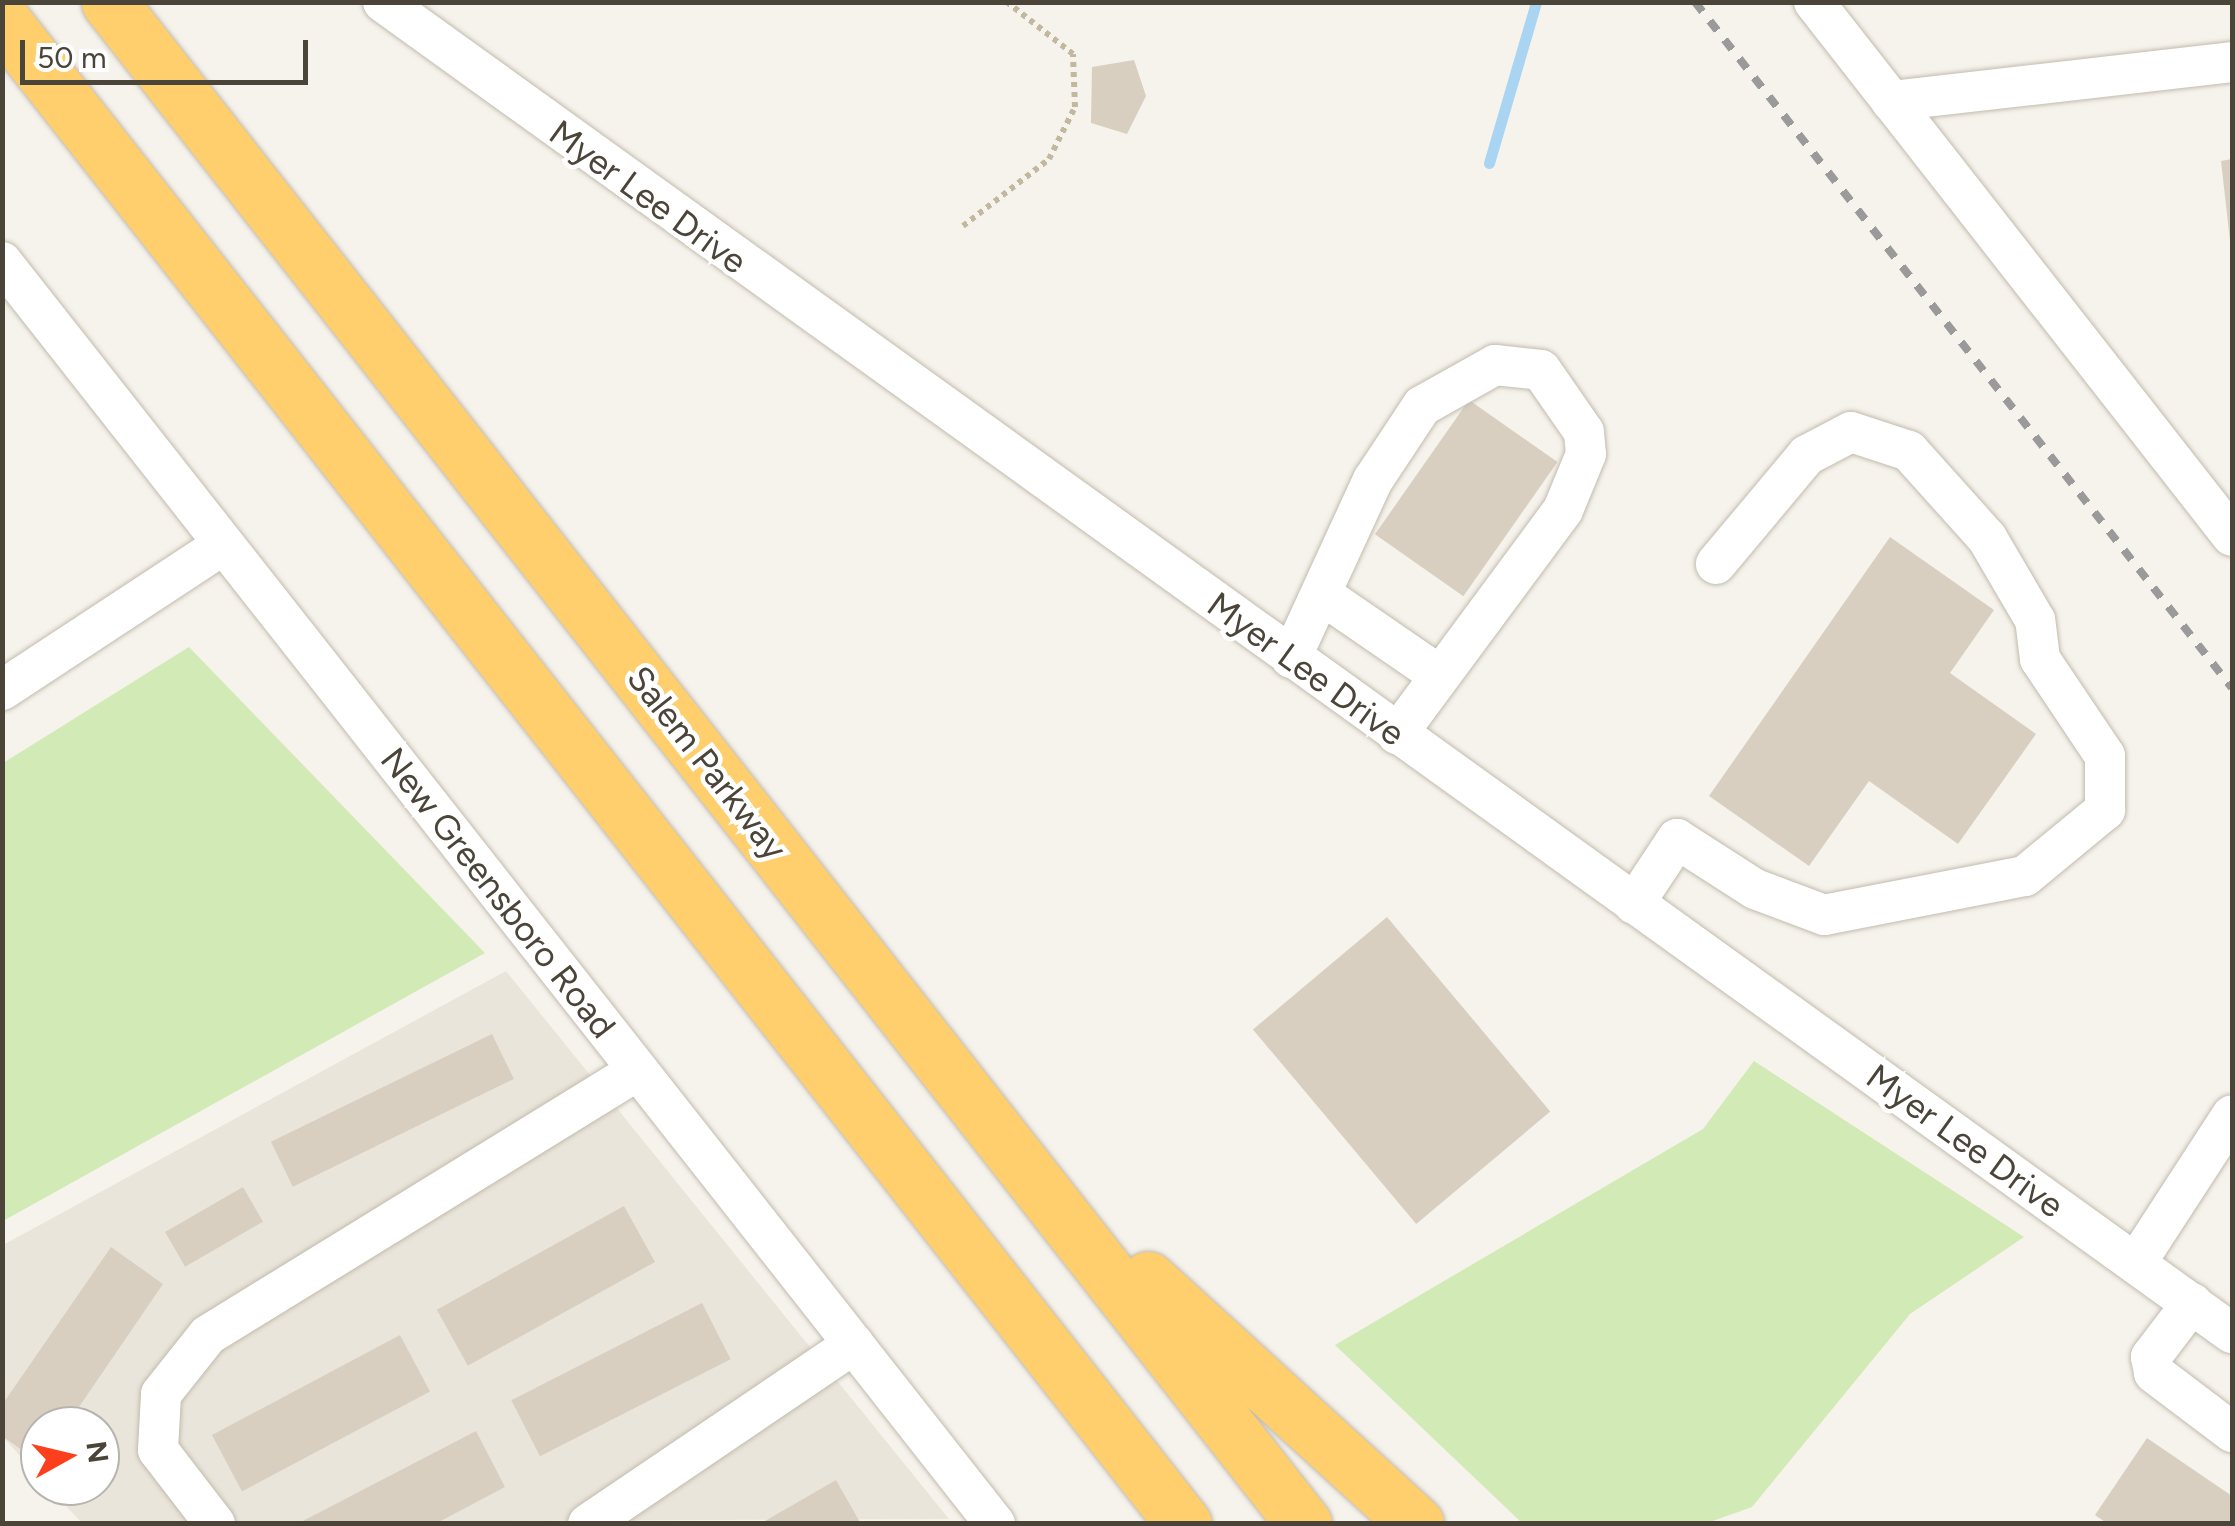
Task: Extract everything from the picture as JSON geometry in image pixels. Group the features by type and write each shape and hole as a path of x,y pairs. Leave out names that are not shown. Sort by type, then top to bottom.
{"highway":[{"name":"Salem Parkway","path":"109,2 1304,1524"},
{"path":"2,20 1184,1524"},
{"path":"996,1131 1280,1407 1416,1524"}],"street":[{"name":"Myer Lee Drive","path":"382,2 2232,1332"},
{"path":"1814,2 2232,536"},
{"path":"1891,102 2232,62"},
{"name":"New Greensboro Road","path":"2,262 995,1524"},
{"path":"1292,658 1373,480 1422,406 1495,365 1541,370 1584,432 1586,454 1563,510 1397,734"},
{"path":"1634,904 1677,838 1755,889 1824,915 2025,876 2105,810 2105,756 2040,659 2035,620 1987,538 1909,451 1851,432 1808,455 1716,564"},
{"path":"2,690 223,545"},
{"path":"1321,594 1440,675"},
{"path":"215,1524 158,1450 161,1394 208,1334 637,1071"},
{"path":"2136,1263 2232,1115"},
{"path":"2192,1303 2151,1357 2154,1373 2232,1432"},
{"path":"588,1524 854,1344"}],"path":[{"path":"963,226 1049,158 1076,107 1072,54 1008,2"}],"shaded area":[{"path":"506,971 949,1519 82,1523 66,1506 120,1506 120,1406 20,1406 20,1456 3,1437 3,1245"}],"green space":[{"path":"189,647 485,953 3,1221 3,763"},
{"path":"1754,1061 2024,1237 1910,1314 1752,1507 1707,1523 1522,1523 1335,1345 1703,1129"}],"building":[{"path":"1134,60 1146,96 1127,134 1091,123 1092,67"},
{"path":"2232,159 2232,240 2230,241 2221,161"},
{"path":"1469,400 1557,462 1463,596 1375,534"},
{"path":"1890,537 1994,610 1950,673 2036,734 1958,844 1869,781 1809,866 1709,796"},
{"path":"1387,917 1550,1112 1416,1224 1253,1029"},
{"path":"492,1034 514,1079 293,1187 271,1142"},
{"path":"243,1187 263,1222 185,1267 165,1232"},
{"path":"624,1206 655,1262 468,1366 437,1310"},
{"path":"111,1247 163,1284 80,1406 20,1406 20,1449 2,1436 2,1405"},
{"path":"702,1303 731,1359 540,1456 511,1400"},
{"path":"400,1335 430,1392 242,1492 212,1435"},
{"path":"476,1431 505,1487 435,1524 297,1524"},
{"path":"2147,1438 2232,1496 2232,1524 2108,1524 2095,1515"},
{"path":"836,1480 861,1524 760,1524"}],"waterway":[{"path":"1489,163 1536,2"}],"railway":[{"path":"1695,2 2232,688"}]}
